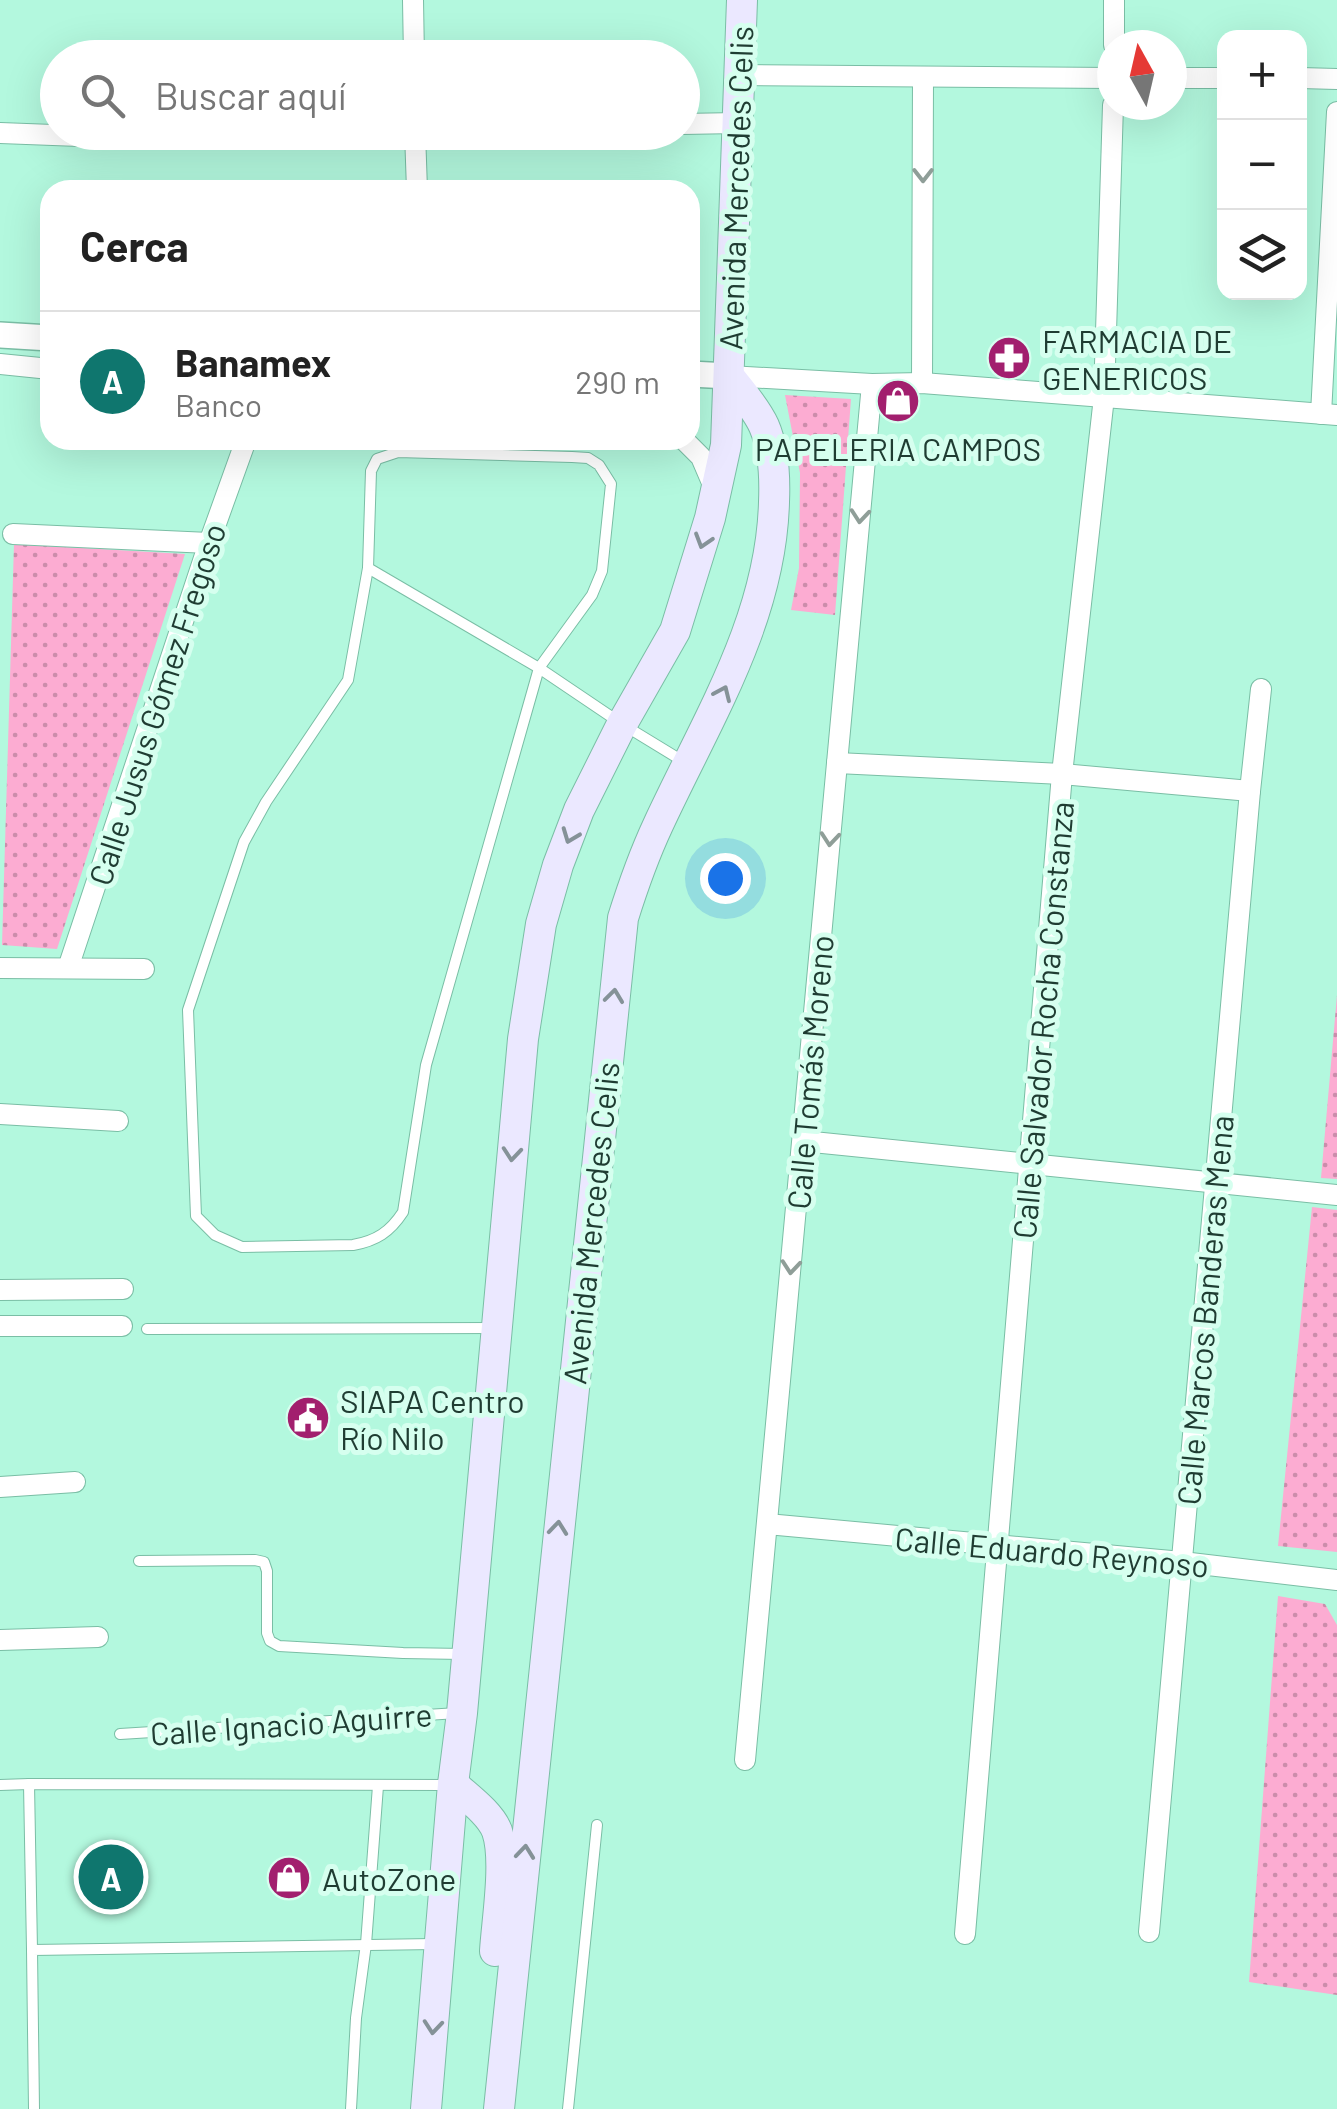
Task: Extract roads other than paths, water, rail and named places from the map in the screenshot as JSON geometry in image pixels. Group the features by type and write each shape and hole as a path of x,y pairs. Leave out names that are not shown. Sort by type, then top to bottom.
{"main road":[{"name":"Avenida Mercedes Celis","path":"426,2109 523,1039 541,924 558,865 579,810 674,632 710,518 726,445 742,0"},
{"name":"Avenida Mercedes Celis","path":"500,2098 623,918 658,825 746,641 773,536 774,483 765,427 729,376"},
{"path":"453,1784 496,1828 501,1858 490,2039 500,2098"}],"street":[{"path":"413,0 414,40"},
{"path":"1114,0 1114,30"},
{"path":"740,75 1097,78"},
{"path":"922,383 924,77"},
{"path":"1187,78 1217,78"},
{"path":"1307,78 1337,79"},
{"path":"700,375 922,383 1329,414 1337,112"},
{"name":"Calle Salvador Rocha Constanza","path":"964,1934 1062,774 1104,397 1113,120"},
{"path":"700,124 738,123"},
{"path":"0,132 40,134"},
{"path":"416,150 416,180"},
{"path":"0,335 40,337"},
{"path":"0,364 40,369"},
{"name":"Calle Tomás Moreno","path":"745,1760 872,384"},
{"name":"Calle Jusus Gómez Fregoso","path":"68,968 242,450"},
{"path":"695,450 716,492"},
{"path":"13,534 209,544"},
{"name":"Calle Marcos Banderas Mena","path":"1149,1932 1261,689"},
{"path":"838,763 1062,774 1250,791"},
{"path":"0,968 144,969"},
{"path":"0,1114 118,1121"},
{"path":"803,1141 1337,1195"},
{"path":"0,1290 123,1289"},
{"path":"0,1326 122,1326"},
{"path":"0,1487 76,1482"},
{"name":"Calle Eduardo Reynoso","path":"767,1524 1337,1580"},
{"path":"0,1640 98,1637"}],"lane":[{"path":"398,452 572,456 600,465 611,484 602,571 592,595 539,668 426,1065 403,1212 384,1235 353,1245 242,1247 215,1236 196,1216 188,1010 244,842 266,802 348,680 368,568 371,470 377,460 398,452"},
{"path":"368,568 539,668 688,764"},
{"path":"147,1329 497,1328"},
{"path":"140,1560 264,1562 267,1633 270,1641 280,1646 467,1654"},
{"name":"Calle Ignacio Aguirre","path":"120,1734 462,1712"},
{"path":"30,1784 34,2109"},
{"path":"0,1785 453,1784"},
{"path":"350,2109 378,1786"},
{"path":"568,2109 597,1824"},
{"path":"32,1950 440,1944"}],"place":[{"name":"FARMACIA DE GENERICOS","path":"1009,358"},
{"name":"PAPELERIA CAMPOS","path":"898,401"},
{"name":"SIAPA Centro Río Nilo","path":"308,1418"},
{"name":"Banamex","path":"111,1877"},
{"name":"AutoZone","path":"289,1878"}]}
